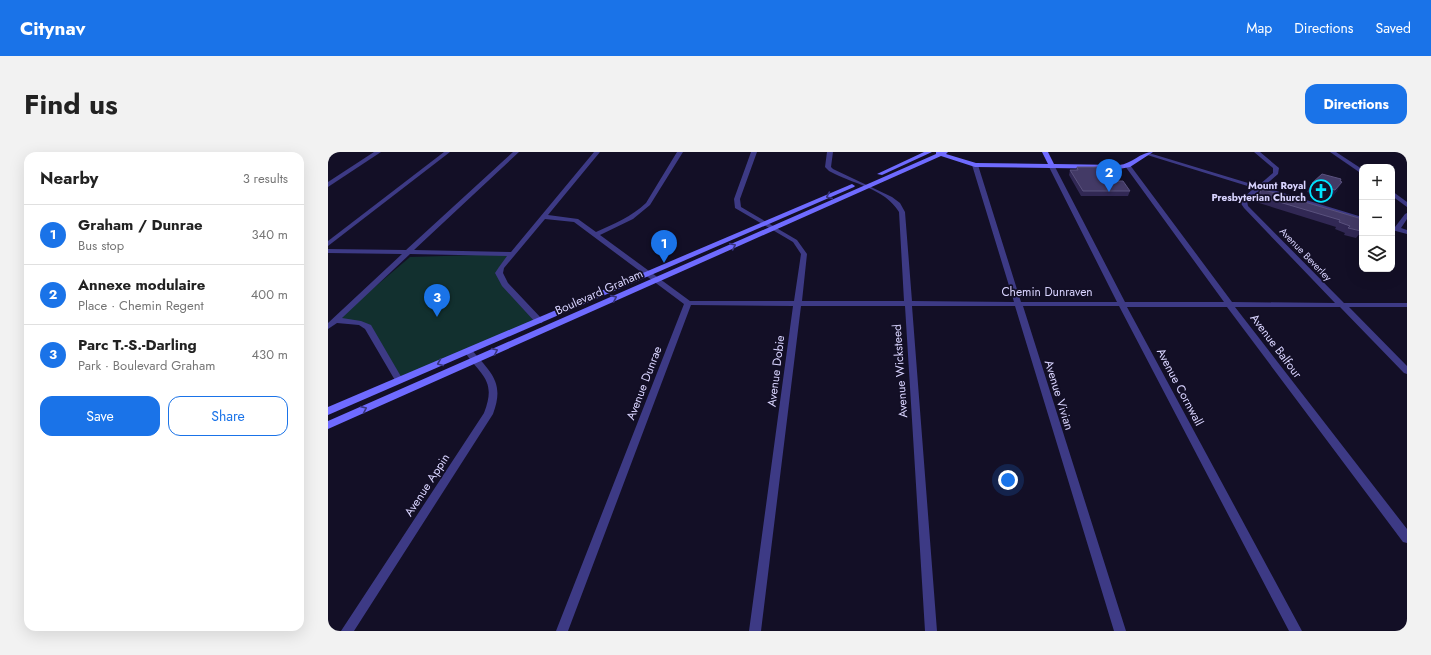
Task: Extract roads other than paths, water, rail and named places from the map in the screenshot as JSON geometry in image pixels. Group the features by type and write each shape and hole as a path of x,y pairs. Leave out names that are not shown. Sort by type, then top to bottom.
{"street":[{"path":"328,185 378,152"},
{"path":"328,244 447,152"},
{"path":"328,327 516,152"},
{"path":"539,321 501,278 501,268 511,254 544,217 597,152"},
{"path":"597,234 623,223 642,210 648,204 680,152"},
{"name":"Avenue Dobie","path":"754,152 737,205 742,211 795,241 801,247 804,254 755,631"},
{"name":"Avenue Wicksteed","path":"830,152 828,167 831,170 895,201 902,212 907,304 931,631"},
{"name":"Boulevard Graham","path":"328,425 772,229 929,152"},
{"name":"Avenue Cornwall","path":"1045,152 1122,304 1296,631"},
{"path":"1156,152 1359,218"},
{"name":"Avenue Beverley","path":"1257,152 1277,171 1244,200 1243,202 1246,207 1407,371"},
{"path":"1334,152 1359,170"},
{"path":"941,153 975,165 1128,166 1147,153 1359,212"},
{"name":"Boulevard Graham","path":"328,410 764,224 941,153"},
{"name":"Avenue Vivian","path":"975,165 1120,631"},
{"name":"Avenue Balfour","path":"1128,166 1230,305 1407,538"},
{"path":"1395,195 1407,205"},
{"path":"1407,215 1399,227 1407,232"},
{"path":"544,217 576,220 658,279 688,303"},
{"path":"328,251 511,254"},
{"name":"Chemin Dunraven","path":"688,303 1407,305"},
{"name":"Avenue Dunrae","path":"562,631 688,303"},
{"path":"336,320 361,323 368,327 399,380"},
{"name":"Avenue Appin","path":"347,631 488,414 494,401 495,388 492,380 468,351"}],"place":[{"name":"Mount Royal Presbyterian Church","path":"1321,191"},
{"name":"Annexe modulaire","path":"1109,192"},
{"name":"Graham / Dunrae","path":"664,263"},
{"name":"Parc T.-S.-Darling","path":"437,317"}]}
